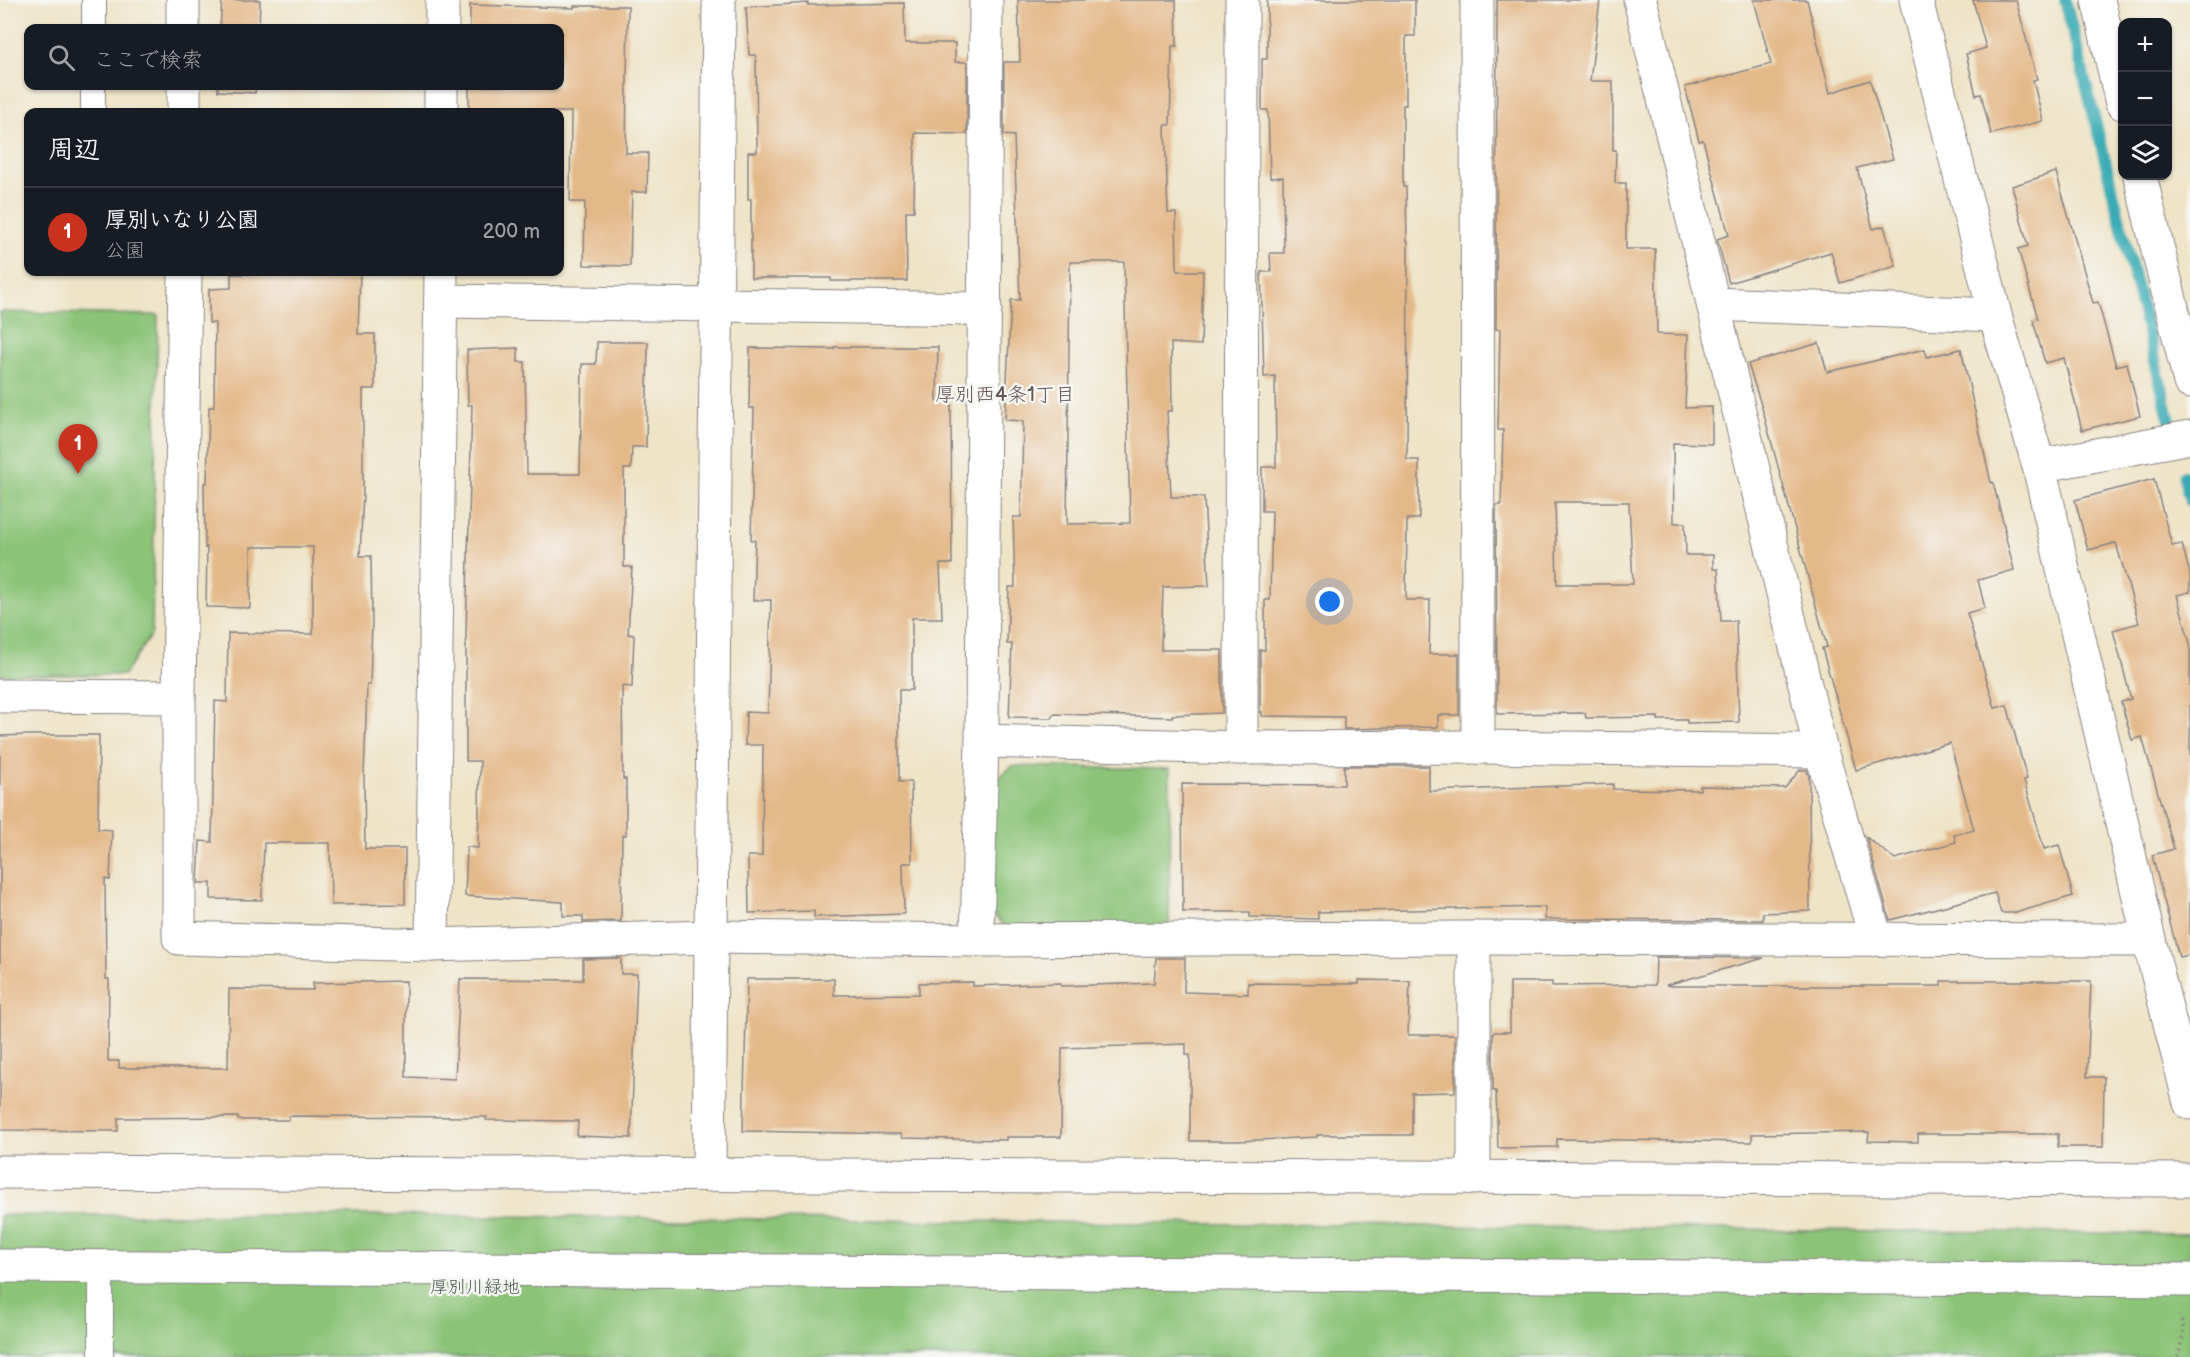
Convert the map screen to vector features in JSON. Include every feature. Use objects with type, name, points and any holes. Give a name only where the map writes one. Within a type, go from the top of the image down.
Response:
[{"type":"street","points":[[183,0],[183,24]]},
{"type":"street","points":[[442,0],[442,24]]},
{"type":"street","points":[[709,1175],[719,0]]},
{"type":"street","points":[[977,940],[982,741],[986,0]]},
{"type":"street","points":[[1241,748],[1242,0]]},
{"type":"street","points":[[1477,0],[1478,747]]},
{"type":"street","points":[[1640,0],[1821,751],[1876,939]]},
{"type":"street","points":[[1916,0],[1995,315],[2039,466],[2149,940],[2190,1103]]},
{"type":"street","points":[[2098,0],[2118,86]]},
{"type":"street","points":[[184,90],[184,108]]},
{"type":"street","points":[[441,90],[441,108]]},
{"type":"street","points":[[2141,180],[2190,382]]},
{"type":"street","points":[[185,276],[179,697],[179,938],[432,945],[711,938],[2149,940]]},
{"type":"street","points":[[432,945],[441,286],[717,306],[985,309]]},
{"type":"street","points":[[1713,304],[1995,315]]},
{"type":"street","points":[[2039,466],[2190,437]]},
{"type":"street","points":[[0,696],[179,697]]},
{"type":"street","points":[[982,741],[1241,748],[1478,747],[1821,751]]},
{"type":"street","points":[[1474,938],[1474,1178]]},
{"type":"street","points":[[0,1172],[2190,1180]]},
{"type":"street","points":[[0,1266],[101,1277],[2190,1280]]},
{"type":"lane","points":[[94,0],[94,24]]},
{"type":"lane","points":[[93,90],[93,108]]},
{"type":"lane","points":[[101,1277],[101,1357]]},
{"type":"green space","points":[[0,312],[158,315],[152,633],[124,675],[0,675]]},
{"type":"green space","points":[[1012,766],[1170,769],[1169,933],[1007,929],[992,913],[993,783]]},
{"type":"green space","name":"厚別川緑地","points":[[0,1215],[395,1215],[2190,1234],[2190,1357],[0,1357]]},
{"type":"building","points":[[222,0],[260,0],[259,24],[220,24]]},
{"type":"building","points":[[1018,0],[1176,0],[1177,46],[1172,46],[1170,125],[1165,125],[1168,213],[1176,213],[1177,271],[1203,271],[1201,345],[1171,343],[1172,411],[1167,411],[1171,497],[1204,497],[1209,586],[1163,587],[1161,650],[1222,650],[1222,713],[1172,715],[1172,717],[1053,714],[1052,718],[1009,717],[1012,644],[1007,644],[1009,587],[1015,587],[1013,517],[1021,517],[1023,421],[1005,420],[1011,300],[1020,300],[1014,136],[1004,135],[1004,62],[1020,62]],"holes":[[[1070,262],[1124,262],[1130,523],[1067,524]]]},
{"type":"building","points":[[1267,0],[1415,0],[1415,36],[1406,36],[1403,187],[1406,187],[1408,241],[1407,460],[1419,460],[1419,519],[1407,519],[1406,600],[1430,600],[1429,654],[1459,654],[1459,715],[1438,715],[1438,727],[1344,729],[1344,717],[1262,716],[1260,712],[1260,650],[1265,650],[1265,600],[1270,600],[1272,511],[1262,511],[1262,467],[1276,467],[1275,376],[1264,377],[1261,272],[1271,272],[1270,253],[1284,253],[1283,177],[1270,178],[1268,110],[1262,110],[1262,59],[1267,59]]},
{"type":"building","points":[[1497,0],[1600,0],[1590,81],[1613,81],[1615,183],[1626,183],[1626,249],[1655,249],[1657,334],[1688,335],[1685,408],[1712,407],[1712,444],[1673,443],[1674,523],[1685,523],[1686,555],[1713,555],[1713,569],[1718,569],[1721,621],[1736,621],[1739,722],[1687,723],[1687,720],[1658,720],[1658,717],[1586,718],[1585,713],[1497,714],[1496,505],[1501,505],[1503,430],[1498,430],[1500,329],[1496,329]],"holes":[[[1555,502],[1629,502],[1633,584],[1557,584]]]},
{"type":"building","points":[[1754,0],[1807,0],[1830,93],[1870,80],[1893,159],[1857,168],[1873,229],[1884,226],[1896,266],[1840,283],[1831,252],[1729,283],[1717,239],[1729,235],[1703,140],[1699,141],[1685,87],[1771,64]]},
{"type":"building","points":[[1973,0],[2016,0],[2037,79],[2033,80],[2043,121],[1991,134],[1981,94],[1976,95],[1966,54],[1986,48]]},
{"type":"building","points":[[808,3],[808,5],[904,3],[905,43],[955,43],[955,62],[967,62],[967,134],[915,133],[914,211],[906,211],[907,281],[751,278],[751,199],[748,199],[748,152],[757,152],[756,55],[749,55],[746,7]]},
{"type":"building","points":[[470,5],[574,8],[574,6],[628,6],[626,153],[648,153],[647,192],[632,192],[630,266],[584,265],[585,202],[570,202],[571,112],[564,112],[564,108],[469,108],[469,90],[564,90],[564,24],[470,24]]},
{"type":"building","points":[[218,90],[255,90],[255,93]]},
{"type":"building","points":[[2056,172],[2093,303],[2098,302],[2116,366],[2127,363],[2140,416],[2082,430],[2064,358],[2045,363],[2033,320],[2038,319],[2018,249],[2028,246],[2012,186]]},
{"type":"building","points":[[231,276],[360,276],[358,334],[375,334],[375,389],[363,389],[363,493],[360,556],[371,556],[372,622],[370,685],[367,685],[364,780],[365,849],[405,849],[405,904],[331,905],[330,843],[264,843],[262,900],[211,899],[211,883],[198,883],[200,841],[212,842],[215,701],[227,702],[228,633],[313,634],[313,547],[251,547],[250,608],[206,607],[207,547],[205,548],[204,483],[207,483],[209,407],[214,407],[215,323],[209,323],[209,289],[231,288]]},
{"type":"building","points":[[597,342],[648,342],[646,447],[632,447],[631,469],[624,469],[624,567],[632,567],[628,634],[634,635],[632,687],[622,686],[626,835],[622,835],[621,921],[583,922],[583,916],[563,916],[563,902],[465,896],[467,847],[478,848],[480,761],[466,761],[466,634],[472,405],[468,405],[467,350],[518,348],[518,362],[525,362],[527,474],[580,474],[582,364],[596,364]]},
{"type":"building","points":[[1819,343],[1827,372],[1925,349],[1927,357],[1961,349],[1991,483],[1993,482],[2014,570],[1978,580],[1985,608],[1967,613],[1995,708],[2007,705],[2027,779],[2024,780],[2044,849],[2059,845],[2073,896],[2015,913],[2001,913],[1995,893],[1890,920],[1866,837],[1895,859],[1956,842],[1954,835],[1974,830],[1950,743],[1856,770],[1822,648],[1827,647],[1763,411],[1748,364]]},
{"type":"building","points":[[834,347],[938,347],[937,401],[951,401],[952,564],[940,564],[942,618],[912,618],[912,690],[899,690],[899,782],[911,782],[912,863],[903,863],[904,914],[814,917],[814,911],[749,913],[748,856],[762,856],[763,745],[745,745],[746,712],[768,713],[771,600],[753,600],[755,540],[751,540],[754,408],[749,408],[750,348],[834,349]]},
{"type":"building","points":[[2154,479],[2172,546],[2182,544],[2190,574],[2190,592],[2177,595],[2190,644],[2190,955],[2179,957],[2152,855],[2174,849],[2142,737],[2132,740],[2121,702],[2131,699],[2113,630],[2139,623],[2116,543],[2088,550],[2075,500]]},
{"type":"building","points":[[99,735],[98,829],[112,830],[110,880],[105,879],[106,979],[109,979],[108,1061],[119,1061],[119,1068],[228,1068],[229,989],[313,990],[313,983],[406,981],[406,1077],[455,1079],[460,979],[583,980],[583,959],[621,958],[621,974],[637,974],[631,1138],[577,1136],[578,1121],[486,1120],[487,1117],[289,1116],[289,1120],[238,1120],[238,1117],[118,1118],[118,1131],[0,1130],[0,736]]},
{"type":"building","points":[[1344,766],[1429,766],[1429,791],[1613,784],[1613,789],[1700,790],[1700,786],[1785,788],[1800,770],[1807,770],[1809,776],[1810,911],[1763,913],[1763,920],[1545,919],[1545,907],[1318,912],[1318,919],[1250,917],[1250,912],[1183,912],[1182,784],[1344,785]]},
{"type":"building","points":[[1656,957],[1764,958],[1666,985],[1672,986],[1941,986],[1941,981],[2091,981],[2087,1077],[2104,1077],[2103,1147],[2058,1147],[2058,1134],[1918,1134],[1918,1142],[1868,1141],[1869,1132],[1752,1134],[1752,1142],[1557,1139],[1557,1147],[1498,1148],[1496,1091],[1493,1091],[1493,1034],[1494,1032],[1510,1032],[1510,982],[1552,982],[1552,986],[1655,985]]},
{"type":"building","points":[[1156,958],[1185,958],[1184,992],[1248,994],[1248,983],[1359,984],[1359,980],[1410,981],[1408,1035],[1455,1035],[1455,1092],[1412,1093],[1412,1135],[1317,1135],[1317,1137],[1238,1141],[1190,1141],[1190,1055],[1186,1055],[1186,1044],[1062,1048],[1061,1137],[1006,1137],[1006,1140],[902,1138],[901,1134],[743,1131],[747,979],[834,979],[834,995],[919,994],[919,983],[973,982],[973,986],[1061,983],[1061,986],[1154,983]]},
{"type":"waterway","points":[[2065,0],[2170,421]]},
{"type":"waterway","points":[[2184,476],[2190,501]]},
{"type":"place","name":"厚別いなり公園","points":[[78,474]]},
{"type":"district","name":"厚別西4条1丁目","points":[[1005,395]]}]
